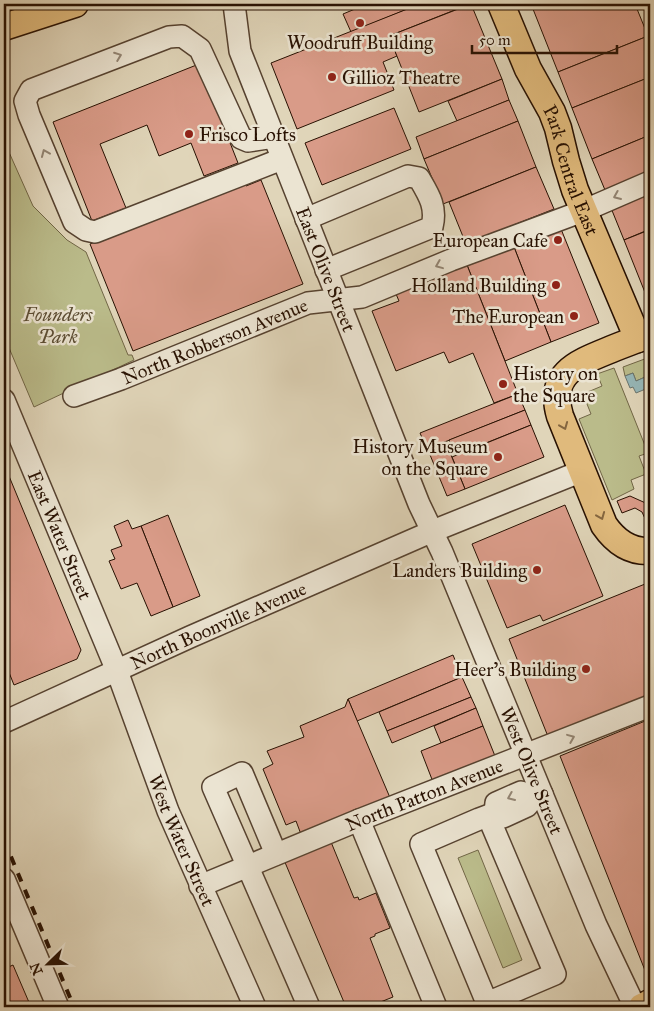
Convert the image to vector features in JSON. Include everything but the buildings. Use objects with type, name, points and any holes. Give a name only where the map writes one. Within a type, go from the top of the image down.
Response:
[{"type":"main road","points":[[4,27],[75,4]]},
{"type":"main road","name":"Park Central East","points":[[501,4],[520,52],[552,112],[570,176],[583,211],[644,336]]},
{"type":"main road","points":[[644,336],[581,361],[570,368],[560,386],[557,401],[558,409],[582,471],[609,532],[627,547],[634,550],[650,551]]},
{"type":"main road","points":[[642,1007],[650,1003]]},
{"type":"street","name":"East Olive Street","points":[[234,4],[240,51],[419,504],[433,531]]},
{"type":"street","points":[[274,137],[248,141],[241,138],[200,49],[182,36],[169,37],[31,90],[25,101],[29,115],[74,222],[86,230],[95,232],[282,159]]},
{"type":"street","points":[[306,219],[408,176],[419,178],[429,194],[435,215],[432,227],[326,270]]},
{"type":"street","name":"North Robberson Avenue","points":[[74,396],[308,303],[362,297],[451,260],[583,211],[650,182]]},
{"type":"street","name":"East Water Street","points":[[4,400],[117,670]]},
{"type":"street","name":"North Boonville Avenue","points":[[4,722],[117,670],[433,531],[582,471]]},
{"type":"street","name":"West Olive Street","points":[[433,531],[526,755],[539,795],[596,926],[635,1007]]},
{"type":"street","name":"West Water Street","points":[[117,670],[168,811],[200,886],[256,1007]]},
{"type":"street","name":"North Patton Avenue","points":[[200,886],[359,820],[650,706]]},
{"type":"street","points":[[276,854],[242,773],[213,787],[309,1007]]},
{"type":"street","points":[[491,814],[555,974],[487,1003],[421,844],[491,814],[496,803],[521,792],[539,795]]},
{"type":"street","points":[[359,820],[436,1007]]},
{"type":"street","points":[[4,879],[58,1007]]},
{"type":"green space","name":"Founders Park","points":[[4,141],[33,206],[67,240],[86,252],[128,355],[132,355],[134,360],[34,407],[4,336]]},
{"type":"green space","points":[[650,357],[650,375],[636,381],[633,373],[625,376],[623,367]]},
{"type":"green space","points":[[614,368],[648,453],[639,456],[646,474],[631,480],[634,489],[612,500],[579,419],[591,414],[583,394],[602,386],[597,374]]},
{"type":"green space","points":[[478,850],[522,960],[503,968],[458,858]]},
{"type":"water","points":[[633,373],[636,381],[650,375],[650,382],[646,383],[648,388],[636,393],[633,387],[630,388],[625,376]]},
{"type":"railway","points":[[4,840],[74,1007]]},
{"type":"place","name":"Woodruff Building","points":[[360,23]]},
{"type":"place","name":"Gillioz Theatre","points":[[332,77]]},
{"type":"place","name":"Frisco Lofts","points":[[189,134]]},
{"type":"place","name":"European Cafe","points":[[558,240]]},
{"type":"place","name":"Holland Building","points":[[556,285]]},
{"type":"place","name":"The European","points":[[574,316]]},
{"type":"place","name":"History on the Square","points":[[503,384]]},
{"type":"place","name":"History Museum on the Square","points":[[498,457]]},
{"type":"place","name":"Landers Building","points":[[537,570]]},
{"type":"place","name":"Heer's Building","points":[[586,669]]}]
